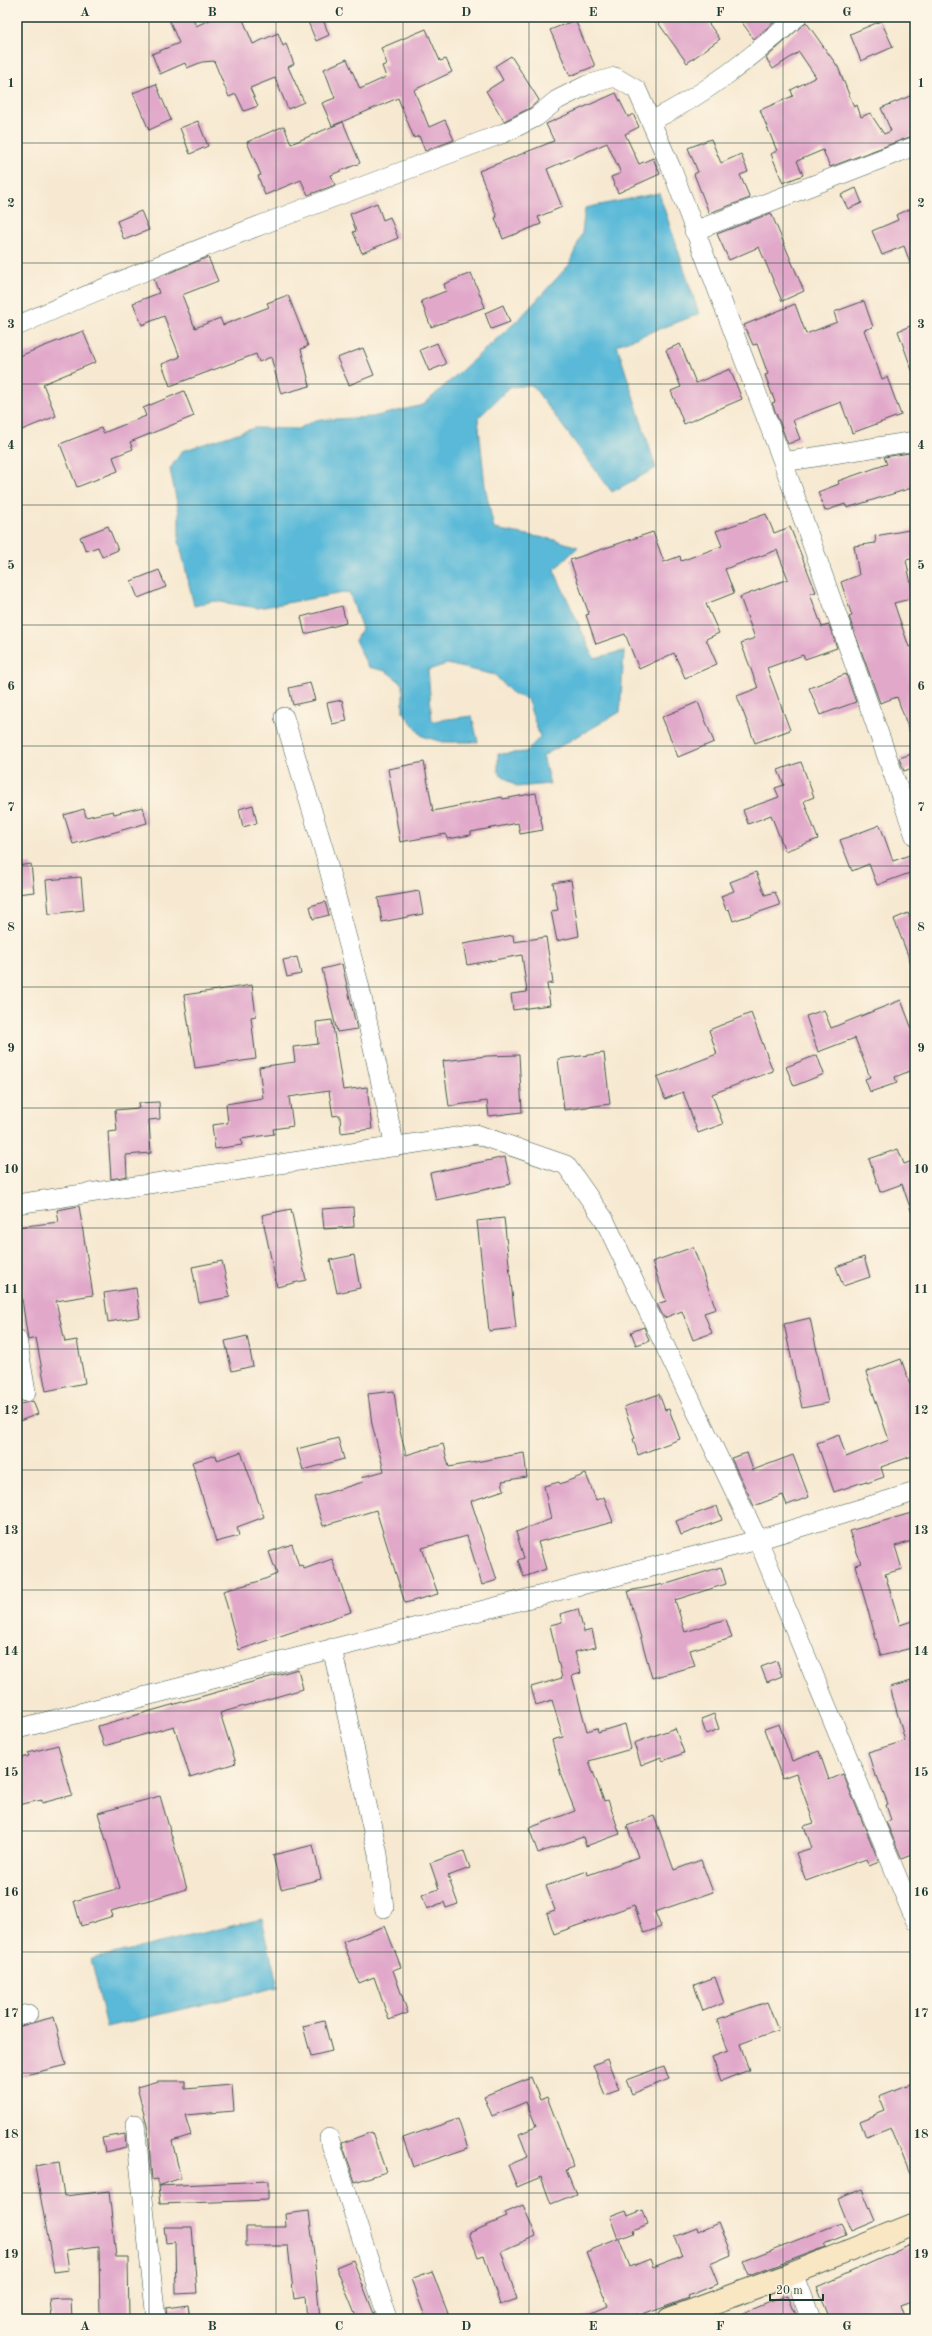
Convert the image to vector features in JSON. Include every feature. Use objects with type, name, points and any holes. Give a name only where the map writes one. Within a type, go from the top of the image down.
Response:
[{"type":"main road","points":[[669,2319],[794,2273],[915,2224]]},
{"type":"street","points":[[651,121],[683,106],[756,53],[797,17]]},
{"type":"street","points":[[17,326],[78,298],[288,215],[504,133],[536,117],[557,100],[587,85],[615,77],[637,90],[651,121],[783,462],[915,836]]},
{"type":"street","points":[[694,231],[915,146]]},
{"type":"street","points":[[783,462],[915,441]]},
{"type":"street","points":[[284,717],[324,854],[359,984],[395,1147]]},
{"type":"street","points":[[17,1204],[476,1134],[566,1165],[604,1219],[758,1540],[915,1920]]},
{"type":"street","points":[[17,1339],[26,1392]]},
{"type":"street","points":[[17,1729],[758,1540],[915,1492]]},
{"type":"street","points":[[332,1648],[378,1854],[384,1908]]},
{"type":"street","points":[[135,2124],[156,2319]]},
{"type":"street","points":[[329,2138],[388,2319]]},
{"type":"street","points":[[794,2273],[811,2319]]},
{"type":"water","points":[[659,193],[699,314],[617,345],[656,468],[612,492],[532,385],[510,387],[478,418],[485,486],[494,529],[556,540],[578,547],[554,570],[594,658],[624,651],[620,712],[543,756],[550,784],[517,787],[498,772],[498,754],[526,752],[540,737],[527,699],[513,694],[495,675],[447,664],[428,670],[432,721],[472,716],[478,742],[442,742],[422,736],[403,712],[403,684],[386,671],[368,667],[355,640],[362,629],[349,592],[258,608],[214,601],[194,606],[179,541],[179,513],[170,469],[182,451],[254,428],[298,429],[315,420],[372,417],[423,405],[520,318],[569,265],[582,233],[585,208]]},
{"type":"water","points":[[262,1919],[278,1987],[107,2027],[91,1959]]},
{"type":"building","points":[[168,17],[192,17],[196,26],[216,17],[242,17],[253,44],[278,33],[283,46],[286,44],[294,64],[288,67],[304,102],[288,109],[275,78],[250,88],[258,106],[244,111],[236,94],[229,97],[214,61],[202,62],[187,68],[185,63],[160,74],[152,54],[179,43]]},
{"type":"building","points":[[306,17],[322,17],[329,35],[316,41]]},
{"type":"building","points":[[654,17],[704,17],[720,39],[687,63]]},
{"type":"building","points":[[738,17],[780,17],[754,39]]},
{"type":"building","points":[[575,20],[595,66],[570,76],[550,30]]},
{"type":"building","points":[[881,21],[893,47],[861,61],[850,34]]},
{"type":"building","points":[[806,22],[838,67],[854,107],[857,105],[861,117],[870,113],[884,134],[891,131],[881,108],[915,94],[915,135],[830,167],[823,150],[797,161],[803,175],[783,183],[771,154],[777,151],[760,110],[793,96],[791,90],[816,77],[799,52],[773,69],[766,58]]},
{"type":"building","points":[[426,29],[440,61],[446,59],[452,72],[414,90],[429,127],[445,120],[454,140],[425,151],[419,136],[414,138],[398,98],[332,126],[322,103],[335,98],[324,69],[347,59],[360,89],[386,77],[382,66],[387,64],[381,48]]},
{"type":"building","points":[[511,56],[539,100],[530,108],[504,121],[486,91],[503,80],[495,66]]},
{"type":"building","points":[[156,84],[171,120],[149,130],[133,93]]},
{"type":"building","points":[[616,93],[628,117],[633,114],[639,127],[625,134],[639,164],[653,158],[660,174],[618,193],[611,177],[621,173],[607,143],[547,169],[562,207],[538,217],[541,224],[503,239],[495,218],[497,217],[479,171],[554,141],[546,124]]},
{"type":"building","points":[[198,121],[208,146],[190,154],[180,128]]},
{"type":"building","points":[[343,122],[360,163],[331,175],[335,185],[308,195],[301,180],[265,195],[258,176],[261,175],[247,142],[284,126],[291,144]]},
{"type":"building","points":[[711,139],[721,163],[741,154],[748,172],[740,175],[750,198],[709,213],[694,174],[698,172],[688,148]]},
{"type":"building","points":[[856,188],[862,203],[848,209],[841,195]]},
{"type":"building","points":[[377,203],[383,220],[390,217],[398,238],[362,253],[353,232],[356,231],[350,214]]},
{"type":"building","points":[[915,207],[915,271],[913,271],[904,246],[882,255],[872,231],[898,220],[896,215]]},
{"type":"building","points":[[141,211],[149,230],[124,240],[117,221]]},
{"type":"building","points":[[771,213],[804,291],[782,301],[759,247],[729,260],[717,234]]},
{"type":"building","points":[[208,257],[218,281],[182,295],[195,328],[220,318],[223,325],[269,307],[267,303],[288,295],[308,346],[301,349],[310,386],[281,394],[271,357],[259,362],[256,354],[170,386],[162,364],[180,357],[164,316],[142,325],[133,303],[159,293],[154,279]]},
{"type":"building","points":[[471,273],[485,307],[431,327],[421,301],[446,291],[444,284]]},
{"type":"building","points":[[864,301],[873,327],[864,330],[882,379],[887,377],[901,415],[852,433],[841,402],[793,420],[800,439],[788,444],[772,403],[775,402],[765,375],[768,374],[757,344],[753,345],[744,325],[795,304],[806,334],[837,322],[834,312]]},
{"type":"building","points":[[503,305],[510,322],[491,329],[485,313]]},
{"type":"building","points":[[915,324],[915,373],[913,373],[898,331]]},
{"type":"building","points":[[83,331],[96,362],[43,384],[56,416],[17,432],[17,357]]},
{"type":"building","points":[[437,343],[446,364],[429,371],[420,350]]},
{"type":"building","points":[[680,344],[696,383],[730,369],[742,399],[684,424],[671,391],[681,387],[666,350]]},
{"type":"building","points":[[363,348],[374,375],[349,385],[337,358]]},
{"type":"building","points":[[184,391],[194,416],[130,442],[133,449],[113,457],[118,471],[77,487],[60,444],[101,428],[103,433],[146,416],[143,408]]},
{"type":"building","points":[[909,453],[915,468],[915,487],[847,508],[845,504],[825,511],[818,492],[839,484],[838,481],[887,464],[884,457]]},
{"type":"building","points":[[766,514],[774,533],[790,527],[816,592],[810,594],[822,627],[829,625],[837,648],[805,659],[803,655],[767,668],[790,730],[755,743],[737,696],[758,688],[741,643],[755,638],[740,597],[788,579],[777,550],[725,569],[734,593],[706,604],[719,633],[706,639],[717,664],[685,678],[674,653],[639,669],[625,634],[596,644],[586,615],[589,614],[570,560],[653,532],[664,562],[680,556],[681,561],[722,546],[716,531]]},
{"type":"building","points":[[108,526],[118,550],[102,557],[98,547],[86,551],[80,537]]},
{"type":"building","points":[[915,529],[915,558],[906,560],[914,598],[894,603],[909,647],[915,645],[915,741],[913,741],[897,697],[880,703],[849,617],[852,616],[841,582],[859,575],[854,546],[876,543],[875,536]]},
{"type":"building","points":[[159,570],[166,587],[138,598],[131,581]]},
{"type":"building","points":[[342,606],[346,623],[305,634],[301,617]]},
{"type":"building","points":[[846,674],[856,702],[820,715],[809,688]]},
{"type":"building","points":[[310,683],[315,700],[293,705],[289,688]]},
{"type":"building","points":[[342,700],[347,721],[332,724],[327,703]]},
{"type":"building","points":[[698,702],[714,742],[678,757],[662,717]]},
{"type":"building","points":[[915,753],[915,767],[904,771],[899,758]]},
{"type":"building","points":[[424,762],[433,811],[502,797],[503,799],[536,793],[543,830],[520,834],[518,823],[471,832],[471,835],[447,839],[446,834],[400,842],[388,769]]},
{"type":"building","points":[[801,762],[814,797],[804,801],[818,839],[785,851],[771,815],[748,824],[743,810],[779,797],[775,788],[784,785],[778,770]]},
{"type":"building","points":[[253,805],[257,823],[243,827],[239,809]]},
{"type":"building","points":[[143,807],[147,823],[73,844],[64,815],[84,809],[86,817],[113,811],[114,814]]},
{"type":"building","points":[[880,825],[893,861],[915,853],[915,871],[877,885],[869,864],[852,871],[840,840]]},
{"type":"building","points":[[31,864],[34,892],[17,894],[17,866]]},
{"type":"building","points":[[756,872],[765,895],[775,892],[780,905],[733,921],[729,909],[726,910],[721,896],[734,891],[730,882]]},
{"type":"building","points":[[81,877],[84,910],[49,914],[46,880]]},
{"type":"building","points":[[571,880],[579,936],[557,941],[551,911],[558,910],[553,883]]},
{"type":"building","points":[[419,891],[423,914],[382,922],[378,898]]},
{"type":"building","points":[[325,902],[329,915],[313,919],[310,906]]},
{"type":"building","points":[[908,913],[915,930],[914,971],[894,919]]},
{"type":"building","points":[[513,935],[514,942],[546,937],[553,983],[547,984],[550,1005],[513,1010],[511,994],[527,992],[522,955],[467,965],[463,944]]},
{"type":"building","points":[[297,957],[301,974],[287,977],[283,960]]},
{"type":"building","points":[[342,964],[357,1029],[337,1032],[322,969]]},
{"type":"building","points":[[252,985],[256,1016],[251,1017],[256,1059],[195,1068],[184,995]]},
{"type":"building","points":[[901,1000],[915,1037],[915,1069],[895,1077],[897,1083],[870,1092],[865,1079],[870,1077],[855,1038],[818,1052],[806,1016],[824,1010],[831,1028]]},
{"type":"building","points":[[751,1013],[773,1071],[712,1094],[723,1124],[698,1133],[683,1092],[665,1099],[657,1077],[717,1054],[709,1030]]},
{"type":"building","points":[[332,1020],[343,1090],[367,1087],[372,1129],[341,1133],[340,1115],[333,1116],[329,1091],[289,1097],[293,1126],[273,1129],[274,1134],[241,1139],[242,1145],[215,1149],[212,1125],[228,1123],[226,1104],[263,1098],[259,1067],[295,1062],[293,1047],[318,1044],[316,1022]]},
{"type":"building","points":[[604,1053],[610,1104],[564,1110],[558,1059]]},
{"type":"building","points":[[519,1055],[522,1112],[489,1116],[487,1101],[449,1106],[443,1061],[487,1056]]},
{"type":"building","points":[[817,1055],[824,1074],[794,1086],[786,1067]]},
{"type":"building","points":[[159,1102],[160,1119],[149,1120],[151,1153],[126,1155],[127,1176],[111,1179],[108,1132],[117,1131],[115,1110],[139,1108],[138,1103]]},
{"type":"building","points":[[898,1149],[904,1164],[915,1160],[915,1216],[913,1216],[902,1184],[880,1192],[869,1159]]},
{"type":"building","points":[[505,1157],[511,1184],[436,1200],[430,1173]]},
{"type":"building","points":[[79,1206],[93,1295],[56,1301],[65,1342],[77,1340],[85,1383],[46,1391],[36,1338],[28,1340],[17,1265],[17,1227],[59,1222],[57,1210]]},
{"type":"building","points":[[353,1207],[354,1227],[324,1229],[322,1209]]},
{"type":"building","points":[[291,1209],[306,1280],[277,1287],[262,1215]]},
{"type":"building","points":[[504,1218],[516,1328],[489,1331],[477,1221]]},
{"type":"building","points":[[693,1247],[716,1309],[704,1313],[712,1333],[693,1340],[682,1311],[664,1318],[657,1304],[666,1301],[652,1262]]},
{"type":"building","points":[[354,1255],[360,1288],[337,1293],[330,1260]]},
{"type":"building","points":[[864,1257],[870,1277],[843,1286],[836,1267]]},
{"type":"building","points":[[222,1261],[230,1297],[199,1303],[192,1267]]},
{"type":"building","points":[[136,1288],[140,1317],[108,1322],[104,1293]]},
{"type":"building","points":[[810,1318],[828,1403],[802,1408],[784,1324]]},
{"type":"building","points":[[644,1327],[649,1341],[636,1345],[631,1332]]},
{"type":"building","points":[[247,1336],[253,1366],[232,1371],[225,1341]]},
{"type":"building","points":[[901,1359],[915,1398],[915,1455],[881,1467],[884,1477],[867,1483],[866,1481],[834,1492],[817,1443],[839,1435],[846,1457],[889,1440],[866,1372]]},
{"type":"building","points":[[394,1391],[398,1423],[406,1455],[443,1444],[449,1467],[524,1453],[527,1477],[502,1481],[504,1490],[471,1501],[497,1580],[482,1585],[467,1536],[422,1548],[438,1594],[405,1603],[376,1510],[323,1526],[314,1497],[363,1482],[362,1477],[384,1471],[372,1424],[368,1394]]},
{"type":"building","points":[[659,1394],[665,1410],[669,1409],[680,1439],[638,1455],[633,1439],[635,1438],[624,1407]]},
{"type":"building","points":[[33,1401],[38,1414],[17,1422],[17,1405]]},
{"type":"building","points":[[338,1438],[344,1459],[303,1470],[297,1449]]},
{"type":"building","points":[[241,1452],[264,1517],[237,1527],[239,1536],[216,1542],[192,1462],[216,1455],[217,1460]]},
{"type":"building","points":[[747,1453],[753,1470],[793,1455],[809,1497],[787,1505],[783,1495],[754,1506],[731,1458]]},
{"type":"building","points":[[586,1474],[596,1500],[604,1497],[613,1522],[538,1542],[546,1569],[524,1577],[518,1560],[524,1558],[516,1532],[551,1519],[544,1486],[559,1482],[560,1484]]},
{"type":"building","points":[[717,1506],[722,1520],[681,1535],[676,1521]]},
{"type":"building","points":[[915,1512],[915,1540],[895,1546],[902,1569],[885,1574],[900,1625],[915,1620],[915,1647],[881,1656],[855,1565],[861,1563],[849,1531]]},
{"type":"building","points":[[292,1544],[299,1566],[302,1565],[304,1569],[332,1559],[351,1612],[239,1650],[223,1591],[260,1581],[277,1574],[269,1552]]},
{"type":"building","points":[[721,1567],[726,1584],[675,1600],[685,1632],[726,1619],[732,1638],[690,1650],[695,1666],[652,1678],[628,1591],[670,1583]]},
{"type":"building","points":[[578,1609],[584,1632],[592,1630],[596,1647],[575,1652],[581,1673],[572,1676],[587,1731],[597,1728],[598,1732],[625,1724],[631,1749],[589,1761],[604,1801],[608,1800],[620,1834],[586,1846],[583,1837],[538,1853],[529,1828],[575,1811],[561,1775],[552,1740],[563,1737],[552,1700],[536,1705],[531,1687],[562,1678],[550,1625],[562,1622],[560,1614]]},
{"type":"building","points":[[777,1661],[782,1676],[767,1682],[761,1667]]},
{"type":"building","points":[[298,1669],[303,1689],[220,1713],[236,1763],[190,1777],[174,1726],[104,1746],[98,1726]]},
{"type":"building","points":[[915,1680],[915,1854],[902,1859],[886,1822],[891,1820],[886,1805],[888,1804],[877,1776],[875,1776],[868,1752],[905,1741],[890,1687]]},
{"type":"building","points":[[714,1714],[719,1729],[706,1734],[701,1719]]},
{"type":"building","points":[[779,1724],[792,1761],[819,1751],[829,1780],[843,1774],[879,1862],[869,1866],[866,1859],[806,1881],[796,1853],[812,1848],[804,1826],[814,1823],[796,1773],[782,1778],[764,1729]]},
{"type":"building","points":[[675,1728],[684,1753],[663,1761],[661,1757],[641,1765],[634,1743]]},
{"type":"building","points":[[58,1745],[72,1795],[42,1803],[42,1800],[17,1805],[17,1759],[29,1756],[28,1753]]},
{"type":"building","points":[[160,1796],[187,1889],[111,1911],[113,1916],[81,1926],[74,1901],[120,1888],[98,1813]]},
{"type":"building","points":[[654,1816],[674,1870],[701,1860],[713,1892],[655,1912],[661,1927],[644,1933],[634,1905],[554,1934],[547,1913],[555,1910],[546,1886],[587,1871],[588,1875],[638,1857],[627,1826]]},
{"type":"building","points":[[313,1845],[321,1879],[281,1889],[273,1855]]},
{"type":"building","points":[[464,1851],[470,1868],[448,1876],[458,1904],[446,1908],[444,1902],[427,1909],[422,1895],[439,1889],[430,1863]]},
{"type":"building","points":[[385,1926],[401,1967],[393,1970],[408,2013],[389,2020],[374,1977],[359,1983],[343,1942]]},
{"type":"building","points":[[715,1977],[724,2003],[703,2011],[694,1985]]},
{"type":"building","points":[[767,2002],[778,2030],[740,2044],[749,2070],[721,2081],[712,2057],[728,2051],[717,2019]]},
{"type":"building","points":[[54,2017],[66,2065],[22,2076],[17,2055],[17,2027]]},
{"type":"building","points":[[324,2021],[332,2051],[311,2056],[303,2026]]},
{"type":"building","points":[[607,2059],[619,2090],[605,2095],[593,2065]]},
{"type":"building","points":[[664,2066],[669,2079],[632,2094],[626,2080]]},
{"type":"building","points":[[531,2077],[540,2100],[547,2097],[574,2167],[566,2170],[576,2194],[551,2204],[541,2177],[517,2187],[508,2165],[528,2157],[519,2134],[536,2127],[526,2102],[492,2116],[484,2096]]},
{"type":"building","points":[[158,2081],[185,2081],[185,2089],[232,2085],[234,2111],[185,2115],[191,2135],[172,2141],[181,2178],[158,2186],[158,2179],[152,2180],[148,2130],[137,2087]]},
{"type":"building","points":[[915,2082],[914,2184],[891,2127],[866,2137],[860,2121],[885,2111],[879,2096]]},
{"type":"building","points":[[458,2119],[468,2148],[413,2167],[403,2138]]},
{"type":"building","points":[[372,2132],[386,2172],[355,2182],[342,2143]]},
{"type":"building","points":[[125,2134],[126,2147],[105,2152],[102,2138]]},
{"type":"building","points":[[59,2162],[64,2196],[109,2191],[116,2257],[128,2257],[129,2319],[100,2319],[99,2246],[66,2250],[69,2270],[54,2272],[35,2166]]},
{"type":"building","points":[[268,2181],[268,2200],[160,2204],[158,2186]]},
{"type":"building","points":[[862,2189],[875,2221],[851,2231],[838,2199]]},
{"type":"building","points":[[523,2205],[536,2236],[501,2251],[517,2299],[500,2305],[484,2255],[478,2257],[469,2233],[507,2217],[505,2213]]},
{"type":"building","points":[[643,2210],[648,2224],[633,2230],[634,2233],[619,2239],[630,2267],[650,2259],[653,2267],[682,2256],[674,2237],[697,2228],[698,2232],[718,2223],[731,2255],[710,2264],[718,2284],[688,2296],[689,2298],[640,2316],[639,2314],[625,2319],[578,2319],[608,2306],[586,2252],[618,2239],[610,2217],[626,2211],[628,2216]]},
{"type":"building","points":[[309,2211],[320,2319],[307,2319],[305,2297],[294,2299],[288,2246],[246,2246],[246,2227],[286,2227],[285,2214]]},
{"type":"building","points":[[841,2223],[846,2235],[824,2244],[826,2247],[749,2276],[743,2261]]},
{"type":"building","points":[[164,2227],[192,2227],[197,2293],[176,2294],[175,2242],[166,2243]]},
{"type":"building","points":[[915,2243],[915,2300],[901,2305],[906,2319],[830,2319],[817,2287]]},
{"type":"building","points":[[353,2260],[376,2319],[357,2319],[336,2267]]},
{"type":"building","points":[[432,2271],[450,2319],[426,2319],[411,2279]]},
{"type":"building","points":[[788,2295],[798,2319],[731,2318]]},
{"type":"building","points":[[71,2299],[72,2319],[52,2319],[50,2300]]},
{"type":"building","points":[[188,2305],[190,2319],[167,2319],[166,2308]]}]
